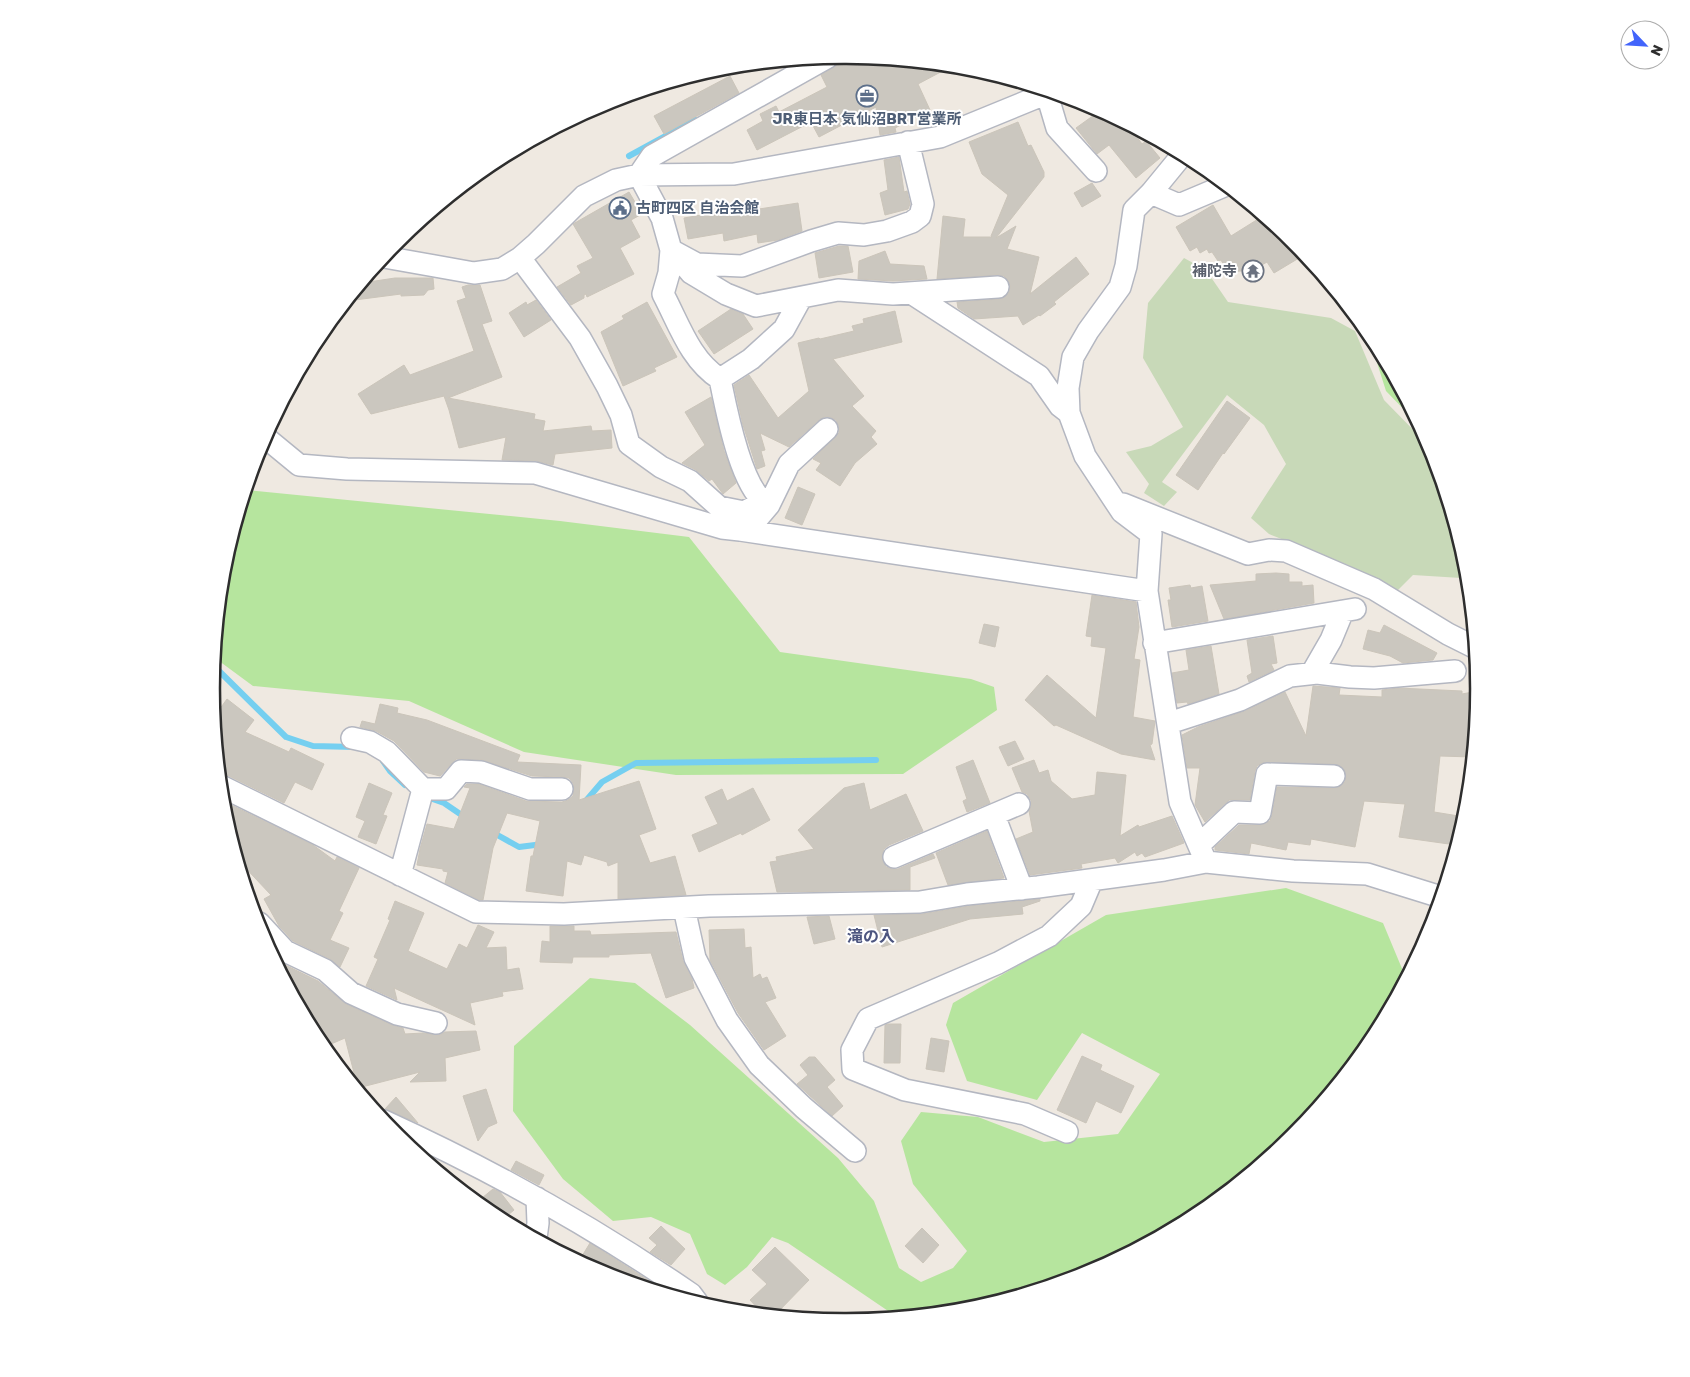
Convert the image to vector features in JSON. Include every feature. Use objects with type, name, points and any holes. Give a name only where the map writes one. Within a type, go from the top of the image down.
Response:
[{"type":"street","points":[[639,175],[652,156],[814,65]]},
{"type":"street","points":[[393,258],[474,273],[502,269],[520,258],[584,196],[616,180],[639,175],[734,174],[940,137],[1040,95]]},
{"type":"street","points":[[1050,98],[1057,128],[1096,171]]},
{"type":"street","points":[[671,250],[697,264],[742,266],[838,233],[864,235],[887,231],[912,222],[920,216],[923,204],[908,142]]},
{"type":"street","points":[[1178,160],[1151,194],[1134,210],[1126,266],[1120,287],[1088,331],[1073,357],[1068,388],[1069,413],[1085,456],[1122,512],[1151,534],[1147,591],[1154,643],[1169,723],[1180,802],[1202,853]]},
{"type":"street","points":[[639,175],[662,218],[671,250],[669,273],[663,294],[695,356],[712,374],[720,379],[733,441],[750,483],[767,504]]},
{"type":"street","points":[[1151,194],[1179,205],[1219,188]]},
{"type":"street","points":[[671,250],[691,273],[726,294],[756,306],[838,290],[893,294],[998,286]]},
{"type":"street","points":[[520,258],[580,338],[611,393],[629,444],[661,467],[690,481],[719,508],[744,512],[767,504]]},
{"type":"street","points":[[911,293],[1039,376],[1060,406],[1069,413]]},
{"type":"street","points":[[720,379],[751,359],[784,329],[801,298]]},
{"type":"street","points":[[740,530],[752,525],[767,504],[789,464],[827,429]]},
{"type":"street","points":[[271,442],[300,465],[347,469],[536,473],[722,528],[1147,591]]},
{"type":"street","points":[[1114,500],[1248,554],[1270,550],[1286,551],[1374,589],[1468,644]]},
{"type":"street","points":[[1154,643],[1349,610],[1312,673]]},
{"type":"street","points":[[1169,723],[1240,700],[1290,676],[1312,673],[1374,678],[1455,671]]},
{"type":"street","points":[[352,738],[370,742],[387,752],[422,793]]},
{"type":"street","points":[[422,793],[446,789],[461,771],[481,772],[530,789],[562,789]]},
{"type":"street","points":[[229,790],[476,912],[564,914],[684,908],[920,902],[967,894],[1022,889],[1164,870],[1202,853],[1234,812],[1260,813],[1267,774],[1334,776]]},
{"type":"street","points":[[400,875],[422,793]]},
{"type":"street","points":[[894,857],[1019,804]]},
{"type":"street","points":[[994,815],[1022,889]]},
{"type":"street","points":[[1202,853],[1293,871],[1367,874],[1437,890]]},
{"type":"street","points":[[1067,1132],[1025,1114],[896,1087],[853,1069],[852,1050],[868,1019],[998,963],[1049,936],[1081,906],[1092,880]]},
{"type":"street","points":[[684,908],[695,958],[727,1020],[758,1065],[804,1108],[855,1151]]},
{"type":"street","points":[[272,937],[285,951],[325,970],[351,993],[397,1014],[436,1023]]},
{"type":"street","points":[[403,1130],[564,1212],[640,1258],[691,1294]]},
{"type":"street","points":[[537,1198],[537,1232]]},
{"type":"green space","points":[[1184,258],[1206,270],[1228,302],[1331,318],[1355,331],[1384,400],[1413,430],[1422,449],[1437,488],[1460,578],[1413,575],[1396,592],[1348,565],[1269,534],[1251,518],[1286,464],[1264,425],[1227,395],[1162,482],[1177,492],[1164,506],[1144,493],[1149,484],[1126,452],[1151,446],[1183,427],[1143,358],[1148,303]]},
{"type":"green space","points":[[1376,361],[1403,409],[1386,391]]},
{"type":"green space","points":[[252,491],[560,521],[689,537],[780,652],[971,679],[994,687],[997,710],[903,774],[676,775],[524,752],[409,701],[253,686],[221,663],[226,607],[232,567]]},
{"type":"green space","points":[[1286,888],[1383,923],[1402,970],[1386,1001],[1341,1069],[1287,1130],[1257,1158],[1192,1208],[1157,1230],[1084,1266],[1046,1280],[1007,1292],[967,1301],[889,1312],[788,1243],[772,1237],[747,1267],[725,1285],[707,1274],[690,1234],[651,1217],[613,1221],[563,1179],[513,1111],[514,1046],[590,978],[635,983],[690,1025],[838,1158],[874,1201],[899,1268],[921,1282],[953,1268],[967,1251],[913,1184],[901,1141],[921,1112],[978,1117],[1044,1142],[1118,1134],[1160,1074],[1082,1033],[1037,1100],[967,1081],[946,1025],[953,1003],[1106,915]]},
{"type":"building","points":[[838,64],[887,65],[942,72],[918,84],[930,110],[895,128],[896,132],[880,135],[876,107],[819,137],[811,122],[757,150],[747,130],[763,121],[760,114],[776,106],[779,112],[827,87],[821,75]]},
{"type":"building","points":[[730,76],[739,93],[664,134],[654,116]]},
{"type":"building","points":[[1094,115],[1136,136],[1142,144],[1146,141],[1160,158],[1136,178],[1109,145],[1097,154],[1076,128]]},
{"type":"building","points":[[1018,122],[1028,146],[1031,145],[1044,172],[1044,177],[996,238],[1016,226],[1007,249],[1039,257],[1030,294],[1076,257],[1089,274],[1054,302],[1056,304],[1040,316],[1023,325],[1018,316],[974,319],[958,308],[957,302],[1005,297],[1009,292],[1010,286],[1004,276],[937,279],[943,216],[965,219],[963,237],[992,237],[1008,195],[982,174],[969,142]]},
{"type":"building","points":[[899,157],[904,192],[907,191],[910,204],[908,209],[885,215],[880,193],[888,190],[884,160]]},
{"type":"building","points":[[1092,183],[1101,196],[1082,207],[1074,193]]},
{"type":"building","points":[[629,192],[642,214],[631,220],[640,237],[620,248],[634,274],[587,297],[586,294],[584,298],[571,305],[557,287],[581,273],[577,266],[593,258],[573,224]]},
{"type":"building","points":[[798,203],[802,231],[778,240],[758,243],[757,234],[724,241],[723,233],[688,239],[684,218]]},
{"type":"building","points":[[1213,205],[1231,236],[1257,219],[1298,259],[1274,273],[1267,262],[1253,270],[1228,272],[1221,260],[1218,261],[1212,252],[1209,253],[1207,249],[1200,253],[1197,247],[1190,251],[1176,227]]},
{"type":"building","points":[[839,246],[848,246],[853,272],[819,278],[815,253]]},
{"type":"building","points":[[885,251],[890,264],[924,266],[927,279],[893,281],[858,279],[859,261]]},
{"type":"building","points":[[395,278],[433,278],[434,289],[428,290],[424,295],[401,296],[401,294],[356,300],[371,282]]},
{"type":"building","points":[[480,285],[492,321],[482,324],[502,377],[448,398],[535,414],[534,419],[545,421],[543,431],[591,426],[592,431],[611,430],[612,448],[555,454],[553,465],[536,461],[502,460],[506,437],[459,448],[444,396],[371,414],[358,394],[404,365],[410,375],[474,351],[457,301],[466,298],[462,287]]},
{"type":"building","points":[[536,300],[551,320],[524,337],[509,313],[526,302],[527,305]]},
{"type":"building","points":[[647,302],[677,357],[654,368],[656,371],[623,386],[601,332],[624,319],[622,316]]},
{"type":"building","points":[[731,309],[743,314],[753,329],[714,354],[698,331]]},
{"type":"building","points":[[895,311],[902,342],[833,359],[864,396],[852,406],[876,431],[871,437],[877,444],[855,463],[840,486],[816,470],[821,463],[813,459],[839,433],[839,426],[836,420],[824,417],[789,447],[760,433],[765,450],[761,451],[765,466],[757,469],[743,425],[734,385],[749,375],[778,418],[809,391],[798,343],[854,331],[852,326],[864,323],[863,319]]},
{"type":"building","points":[[711,397],[724,451],[736,483],[723,494],[712,479],[709,481],[696,470],[682,463],[705,445],[685,412]]},
{"type":"building","points":[[1227,401],[1250,418],[1198,490],[1176,475]]},
{"type":"building","points":[[798,487],[815,494],[802,525],[785,518]]},
{"type":"building","points":[[1256,574],[1289,574],[1289,582],[1302,582],[1302,586],[1313,585],[1314,603],[1224,619],[1210,585],[1256,581]]},
{"type":"building","points":[[1190,585],[1191,588],[1202,586],[1208,621],[1172,627],[1168,600],[1171,600],[1169,588]]},
{"type":"building","points":[[1092,595],[1136,602],[1139,627],[1134,659],[1140,660],[1133,717],[1155,721],[1152,744],[1150,745],[1155,760],[1121,754],[1056,725],[1054,726],[1025,700],[1047,675],[1096,718],[1106,648],[1091,646],[1092,637],[1086,636]]},
{"type":"building","points":[[984,624],[999,627],[995,647],[979,643]]},
{"type":"building","points":[[1384,625],[1437,653],[1433,660],[1403,663],[1390,656],[1363,649],[1368,630],[1380,633]]},
{"type":"building","points":[[1273,636],[1277,663],[1271,664],[1274,670],[1249,682],[1247,676],[1252,673],[1247,640]]},
{"type":"building","points":[[1211,646],[1219,694],[1188,704],[1187,702],[1177,703],[1172,673],[1189,670],[1186,650]]},
{"type":"building","points":[[1313,686],[1340,688],[1339,695],[1382,697],[1382,690],[1398,688],[1462,691],[1462,694],[1470,693],[1465,757],[1440,756],[1434,812],[1457,816],[1449,844],[1399,837],[1405,804],[1364,801],[1355,847],[1311,839],[1310,845],[1288,842],[1286,850],[1251,843],[1249,854],[1215,850],[1215,847],[1239,825],[1260,825],[1270,821],[1277,787],[1339,787],[1345,782],[1345,771],[1341,766],[1334,764],[1262,763],[1257,766],[1255,771],[1250,800],[1229,800],[1205,822],[1195,805],[1200,768],[1187,768],[1182,735],[1198,727],[1245,711],[1285,692],[1306,736]]},
{"type":"building","points":[[227,699],[254,720],[245,732],[289,752],[291,748],[324,764],[312,790],[295,782],[284,803],[227,775],[221,707]]},
{"type":"building","points":[[380,704],[398,708],[397,713],[427,720],[520,755],[517,762],[581,765],[579,800],[639,781],[656,829],[639,835],[650,863],[675,856],[686,895],[618,899],[618,862],[608,866],[607,862],[584,855],[581,865],[567,861],[563,896],[526,891],[531,856],[533,856],[540,821],[507,813],[493,848],[483,900],[479,900],[445,883],[448,872],[443,871],[443,869],[417,865],[420,849],[427,824],[454,829],[470,788],[464,787],[467,784],[479,784],[526,801],[562,802],[573,796],[573,783],[569,778],[532,776],[482,760],[456,759],[440,776],[424,772],[394,741],[376,731],[360,727],[362,721],[375,724]]},
{"type":"building","points":[[1015,741],[1024,759],[1008,766],[999,747]]},
{"type":"building","points":[[973,760],[990,803],[967,812],[963,801],[967,799],[956,767]]},
{"type":"building","points":[[1034,760],[1039,773],[1048,770],[1051,781],[1072,799],[1095,795],[1097,772],[1126,775],[1120,836],[1138,825],[1139,827],[1172,816],[1184,843],[1145,857],[1142,853],[1137,856],[1135,852],[1118,863],[1115,858],[1081,864],[1082,868],[1030,875],[1016,839],[1033,832],[1029,811],[1031,800],[1027,794],[1022,792],[1012,768]]},
{"type":"building","points":[[369,783],[392,793],[383,815],[387,816],[376,844],[358,837],[365,821],[356,817]]},
{"type":"building","points":[[864,783],[870,810],[906,794],[923,831],[889,845],[884,849],[882,856],[886,867],[898,869],[933,854],[935,858],[910,867],[910,890],[777,892],[770,862],[777,861],[776,857],[814,849],[798,830],[844,788]]},
{"type":"building","points":[[753,788],[770,820],[742,835],[741,833],[699,852],[692,835],[718,824],[705,797],[722,789],[727,801]]},
{"type":"building","points":[[231,805],[313,845],[335,861],[337,857],[359,868],[339,911],[343,913],[330,940],[349,948],[340,967],[330,959],[293,941],[279,926],[264,899],[271,895],[248,870]]},
{"type":"building","points":[[987,831],[1004,878],[948,885],[936,853]]},
{"type":"building","points":[[1040,899],[1040,901],[1022,907],[1023,914],[970,919],[882,947],[874,915],[922,914],[969,906]]},
{"type":"building","points":[[395,901],[424,913],[408,951],[447,969],[459,944],[467,948],[478,925],[494,932],[486,948],[506,947],[507,970],[519,968],[523,989],[502,992],[503,996],[470,1003],[475,1025],[394,988],[397,1000],[366,986],[378,959],[374,957],[390,920],[388,919]]},
{"type":"building","points":[[829,916],[835,939],[814,944],[807,917]]},
{"type":"building","points":[[550,926],[574,926],[574,931],[590,931],[591,935],[676,932],[683,961],[692,979],[694,988],[666,998],[651,953],[609,955],[609,957],[573,957],[572,963],[540,962],[542,941],[550,942]]},
{"type":"building","points":[[744,929],[745,948],[751,947],[753,978],[760,974],[762,979],[767,977],[776,998],[765,1002],[786,1036],[764,1050],[738,1013],[710,960],[709,930]]},
{"type":"building","points":[[285,965],[318,981],[346,1004],[392,1025],[403,1028],[405,1034],[423,1033],[439,1035],[445,1032],[476,1031],[480,1050],[445,1058],[446,1081],[410,1082],[420,1072],[364,1087],[355,1076],[345,1038],[331,1044],[304,1001]]},
{"type":"building","points":[[901,1024],[900,1063],[884,1063],[885,1025]]},
{"type":"building","points":[[931,1038],[949,1041],[944,1072],[926,1069]]},
{"type":"building","points":[[1082,1056],[1102,1065],[1100,1070],[1134,1086],[1121,1113],[1096,1101],[1086,1123],[1057,1110]]},
{"type":"building","points":[[809,1057],[815,1057],[835,1080],[827,1087],[843,1106],[832,1116],[797,1084],[808,1075],[800,1065]]},
{"type":"building","points":[[486,1089],[497,1123],[488,1127],[478,1141],[463,1096]]},
{"type":"building","points":[[396,1097],[418,1123],[385,1109]]},
{"type":"building","points":[[516,1161],[544,1175],[539,1185],[511,1170]]},
{"type":"building","points":[[493,1189],[500,1192],[514,1210],[508,1215],[483,1197]]},
{"type":"building","points":[[661,1226],[685,1249],[671,1265],[650,1252],[657,1245],[649,1238]]},
{"type":"building","points":[[922,1228],[939,1245],[923,1263],[905,1246]]},
{"type":"building","points":[[590,1243],[651,1282],[606,1266],[583,1255]]},
{"type":"building","points":[[775,1247],[809,1280],[780,1310],[756,1307],[750,1300],[767,1284],[752,1270]]},
{"type":"waterway","points":[[629,156],[695,120]]},
{"type":"waterway","points":[[221,673],[286,737],[313,746],[355,747]]},
{"type":"waterway","points":[[584,803],[602,782],[636,763],[876,760]]},
{"type":"waterway","points":[[383,761],[390,771],[405,785]]},
{"type":"waterway","points":[[424,796],[444,803],[466,818]]},
{"type":"waterway","points":[[492,832],[519,847],[543,844]]},
{"type":"place","name":"JR東日本 気仙沼BRT営業所","points":[[867,96]]},
{"type":"place","name":"古町四区 自治会館","points":[[620,208]]},
{"type":"place","name":"補陀寺","points":[[1253,271]]},
{"type":"district","name":"滝の入","points":[[871,936]]}]
